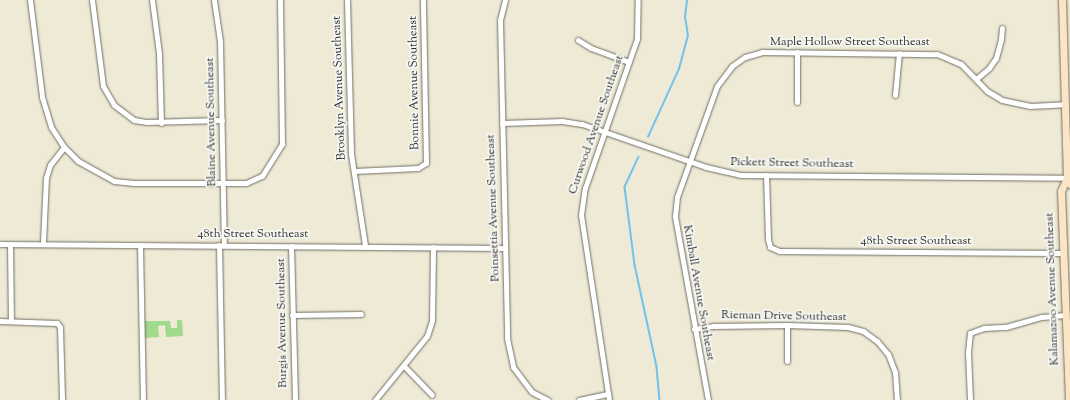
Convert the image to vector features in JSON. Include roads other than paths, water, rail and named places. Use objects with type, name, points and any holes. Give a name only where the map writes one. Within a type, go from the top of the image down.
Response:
[{"type":"main road","name":"Kalamazoo Avenue Southeast","points":[[1062,0],[1066,32],[1064,104],[1068,181],[1061,191],[1063,254],[1068,316],[1068,400]]},
{"type":"street","points":[[30,0],[44,112],[64,147],[88,168],[116,181],[134,183],[246,183],[262,176],[271,164],[282,144],[280,0]]},
{"type":"street","points":[[92,0],[101,74],[108,96],[114,105],[134,120],[162,123],[222,120]]},
{"type":"street","points":[[152,0],[160,54],[162,123]]},
{"type":"street","name":"Blaine Avenue Southeast","points":[[214,0],[220,41],[222,120],[222,400]]},
{"type":"street","name":"Brooklyn Avenue Southeast","points":[[347,0],[351,154],[365,246]]},
{"type":"street","name":"Bonnie Avenue Southeast","points":[[354,171],[418,168],[426,163],[423,0]]},
{"type":"street","name":"Poinsettia Avenue Southeast","points":[[505,0],[500,20],[507,338],[513,367],[532,392],[548,400]]},
{"type":"street","name":"Curwood Avenue Southeast","points":[[609,400],[581,215],[585,188],[637,39],[638,0]]},
{"type":"street","points":[[976,79],[994,60],[1000,46],[1002,28]]},
{"type":"street","points":[[578,40],[591,48],[629,62]]},
{"type":"street","name":"Maple Hollow Street Southeast","points":[[739,60],[763,52],[937,54],[950,57],[976,79],[987,91],[1007,102],[1030,106],[1064,104]]},
{"type":"street","points":[[797,52],[797,102]]},
{"type":"street","points":[[895,95],[899,53]]},
{"type":"street","name":"Kimball Avenue Southeast","points":[[708,400],[674,216],[677,197],[717,86],[726,70],[739,60]]},
{"type":"street","name":"Pickett Street Southeast","points":[[502,123],[562,121],[604,131],[690,162],[729,173],[1068,181]]},
{"type":"street","points":[[43,243],[46,178],[50,165],[64,147]]},
{"type":"street","name":"48th Street Southeast","points":[[766,175],[770,247],[785,252],[1063,254]]},
{"type":"street","name":"48th Street Southeast","points":[[0,244],[43,243],[505,248]]},
{"type":"street","points":[[10,244],[11,321]]},
{"type":"street","points":[[140,245],[143,400]]},
{"type":"street","name":"Burgis Avenue Southeast","points":[[291,246],[295,400]]},
{"type":"street","points":[[375,400],[384,387],[404,366],[427,336],[432,321],[433,247]]},
{"type":"street","points":[[292,315],[361,314]]},
{"type":"street","points":[[970,400],[968,352],[970,333],[984,328],[1006,327],[1042,317],[1068,316]]},
{"type":"street","points":[[0,321],[57,323],[60,327],[62,400]]},
{"type":"street","points":[[787,325],[787,361]]},
{"type":"street","name":"Rieman Drive Southeast","points":[[694,329],[714,326],[787,325],[848,327],[863,332],[877,341],[888,354],[895,372],[897,400]]},
{"type":"street","points":[[404,366],[432,395]]},
{"type":"street","points":[[580,400],[608,394]]},
{"type":"waterway","points":[[648,137],[679,69],[688,36],[685,17],[687,0]]},
{"type":"waterway","points":[[639,157],[625,187],[635,265],[657,367],[660,400]]}]
